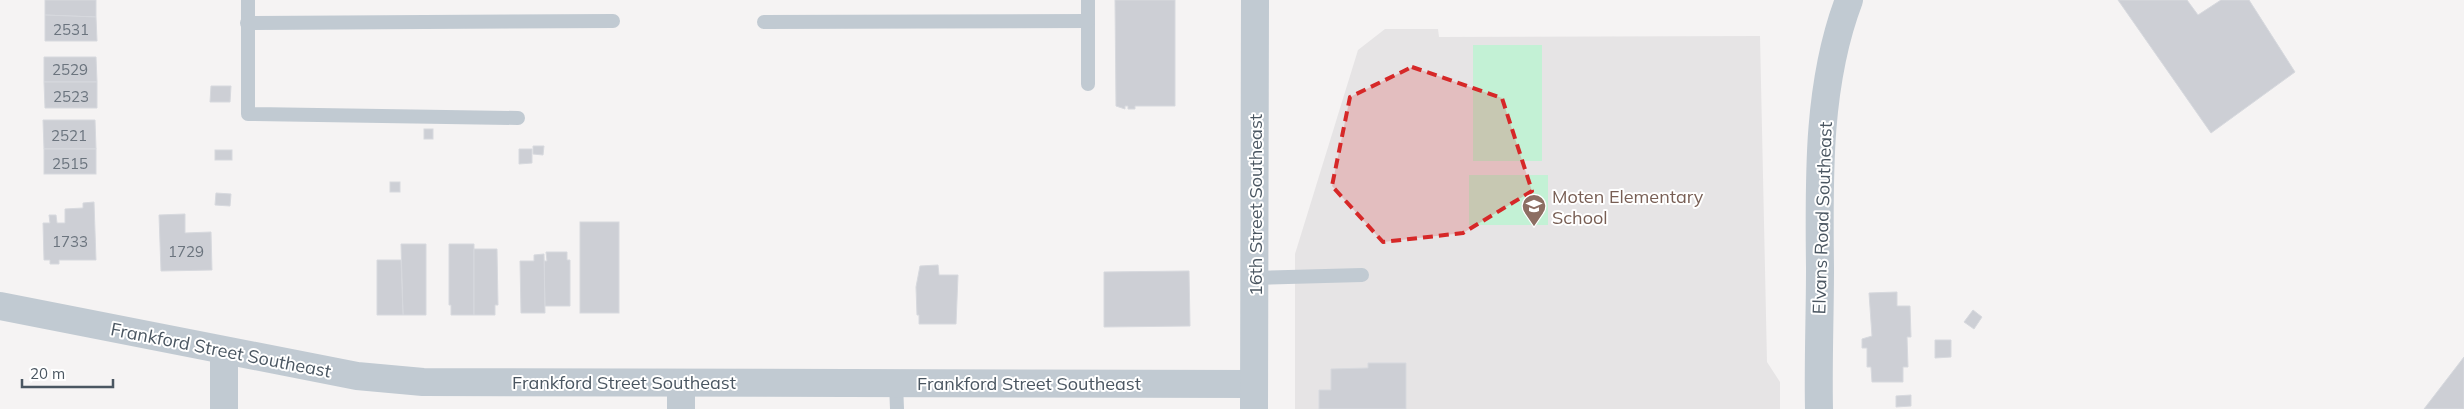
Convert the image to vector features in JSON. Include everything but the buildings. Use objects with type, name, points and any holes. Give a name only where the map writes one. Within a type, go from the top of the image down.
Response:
[{"type":"street","name":"16th Street Southeast","points":[[1254,396],[1255,0]]},
{"type":"street","name":"Elvans Road Southeast","points":[[1818,409],[1821,148],[1833,57],[1849,0]]},
{"type":"street","name":"Frankford Street Southeast","points":[[0,306],[357,376],[423,382],[681,396],[1254,396]]},
{"type":"street","points":[[224,351],[224,409]]},
{"type":"lane","points":[[248,0],[248,114],[518,118]]},
{"type":"lane","points":[[1088,0],[1088,84]]},
{"type":"lane","points":[[247,24],[613,21]]},
{"type":"lane","points":[[764,22],[1088,21]]},
{"type":"lane","points":[[1255,278],[1362,276]]},
{"type":"highlighted area","points":[[1412,67],[1502,98],[1532,191],[1463,233],[1383,242],[1332,186],[1350,97]]},
{"type":"shaded area","name":"Moten Elementary School","points":[[1385,29],[1438,29],[1439,37],[1760,36],[1767,362],[1780,382],[1780,409],[1295,409],[1295,254],[1358,50]]},
{"type":"green space","points":[[1473,45],[1542,45],[1542,161],[1473,161]]},
{"type":"green space","points":[[1469,175],[1548,175],[1548,225],[1469,225]]},
{"type":"place","name":"Moten Elementary School","points":[[1534,227]]}]
